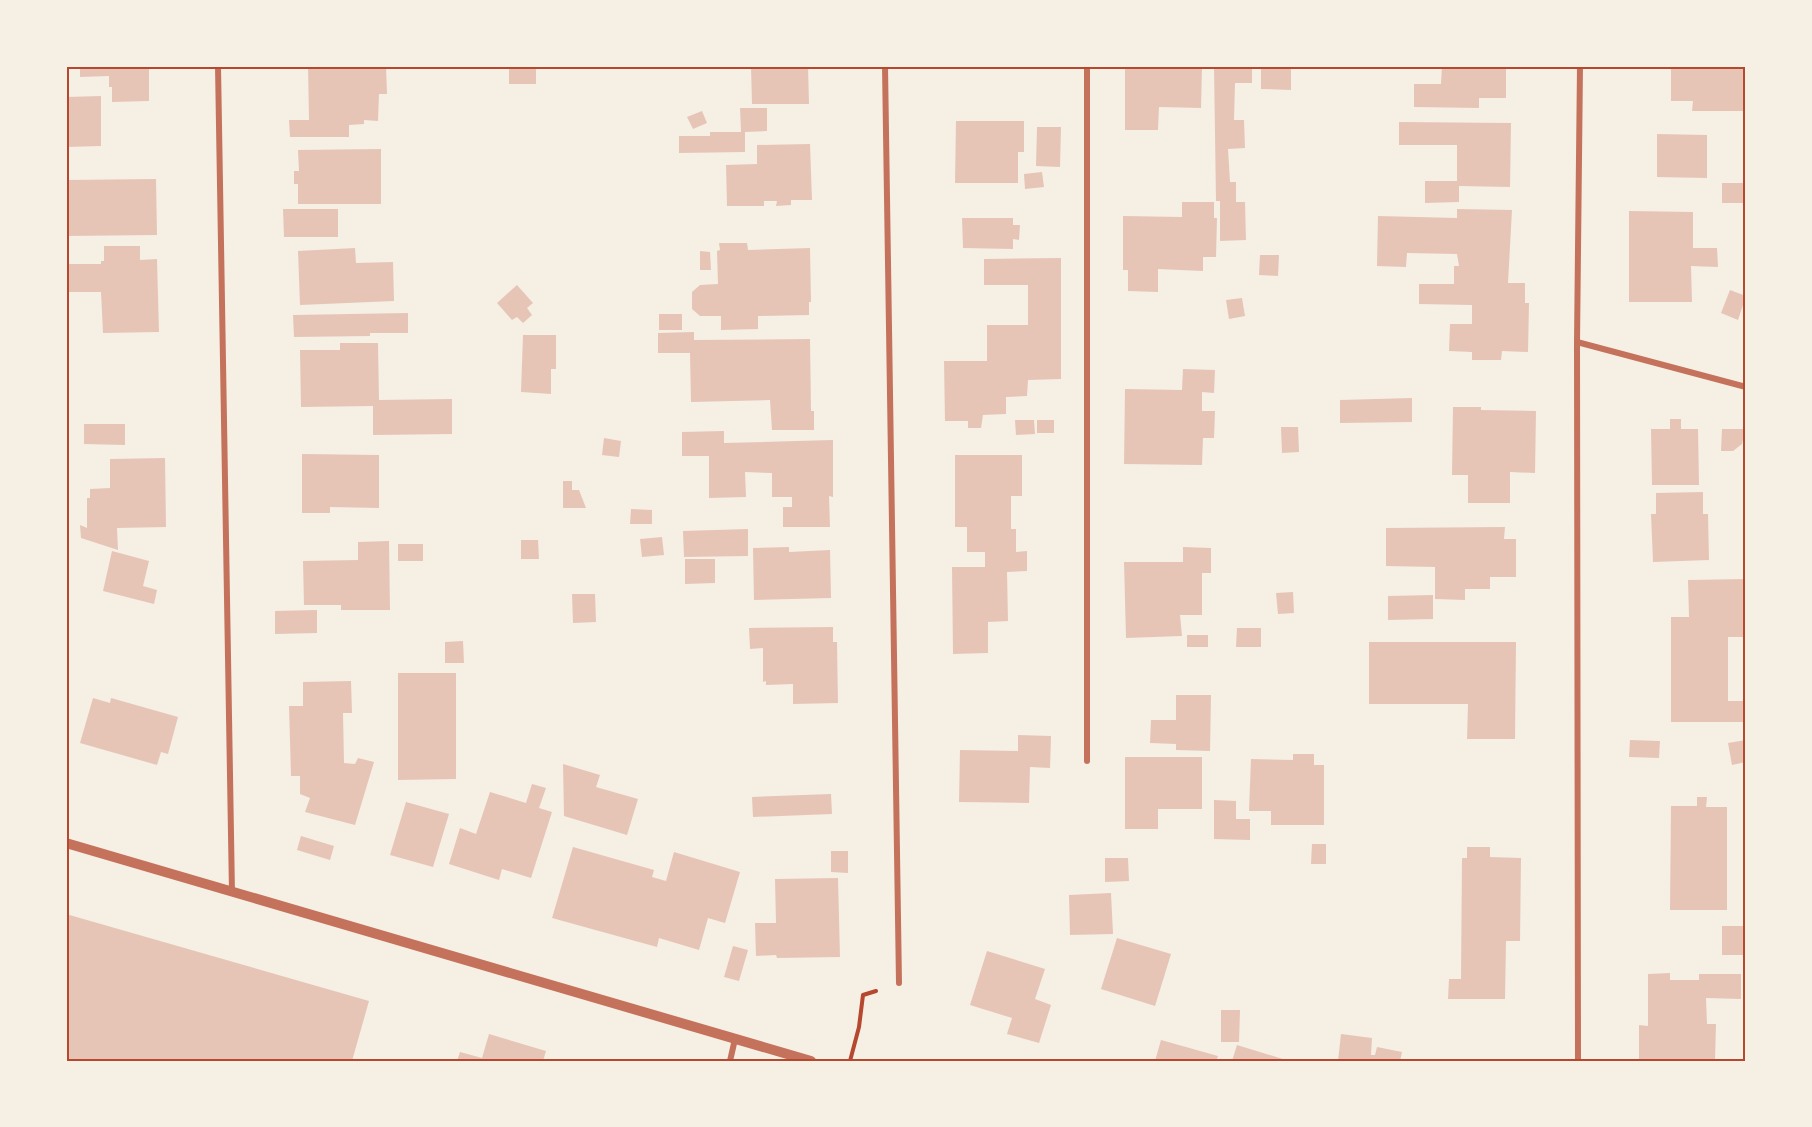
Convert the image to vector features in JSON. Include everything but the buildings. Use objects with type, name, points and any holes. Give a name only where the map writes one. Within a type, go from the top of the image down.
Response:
[{"type":"street","points":[[218,66],[232,893]]},
{"type":"street","points":[[885,66],[899,983]]},
{"type":"street","points":[[1087,66],[1087,761]]},
{"type":"street","points":[[1578,1061],[1577,342],[1580,66]]},
{"type":"street","points":[[1577,342],[1746,387]]},
{"type":"street","points":[[66,843],[811,1061]]},
{"type":"street","points":[[730,1061],[735,1039]]},
{"type":"path","points":[[850,1061],[859,1027],[863,995],[899,983]]}]
